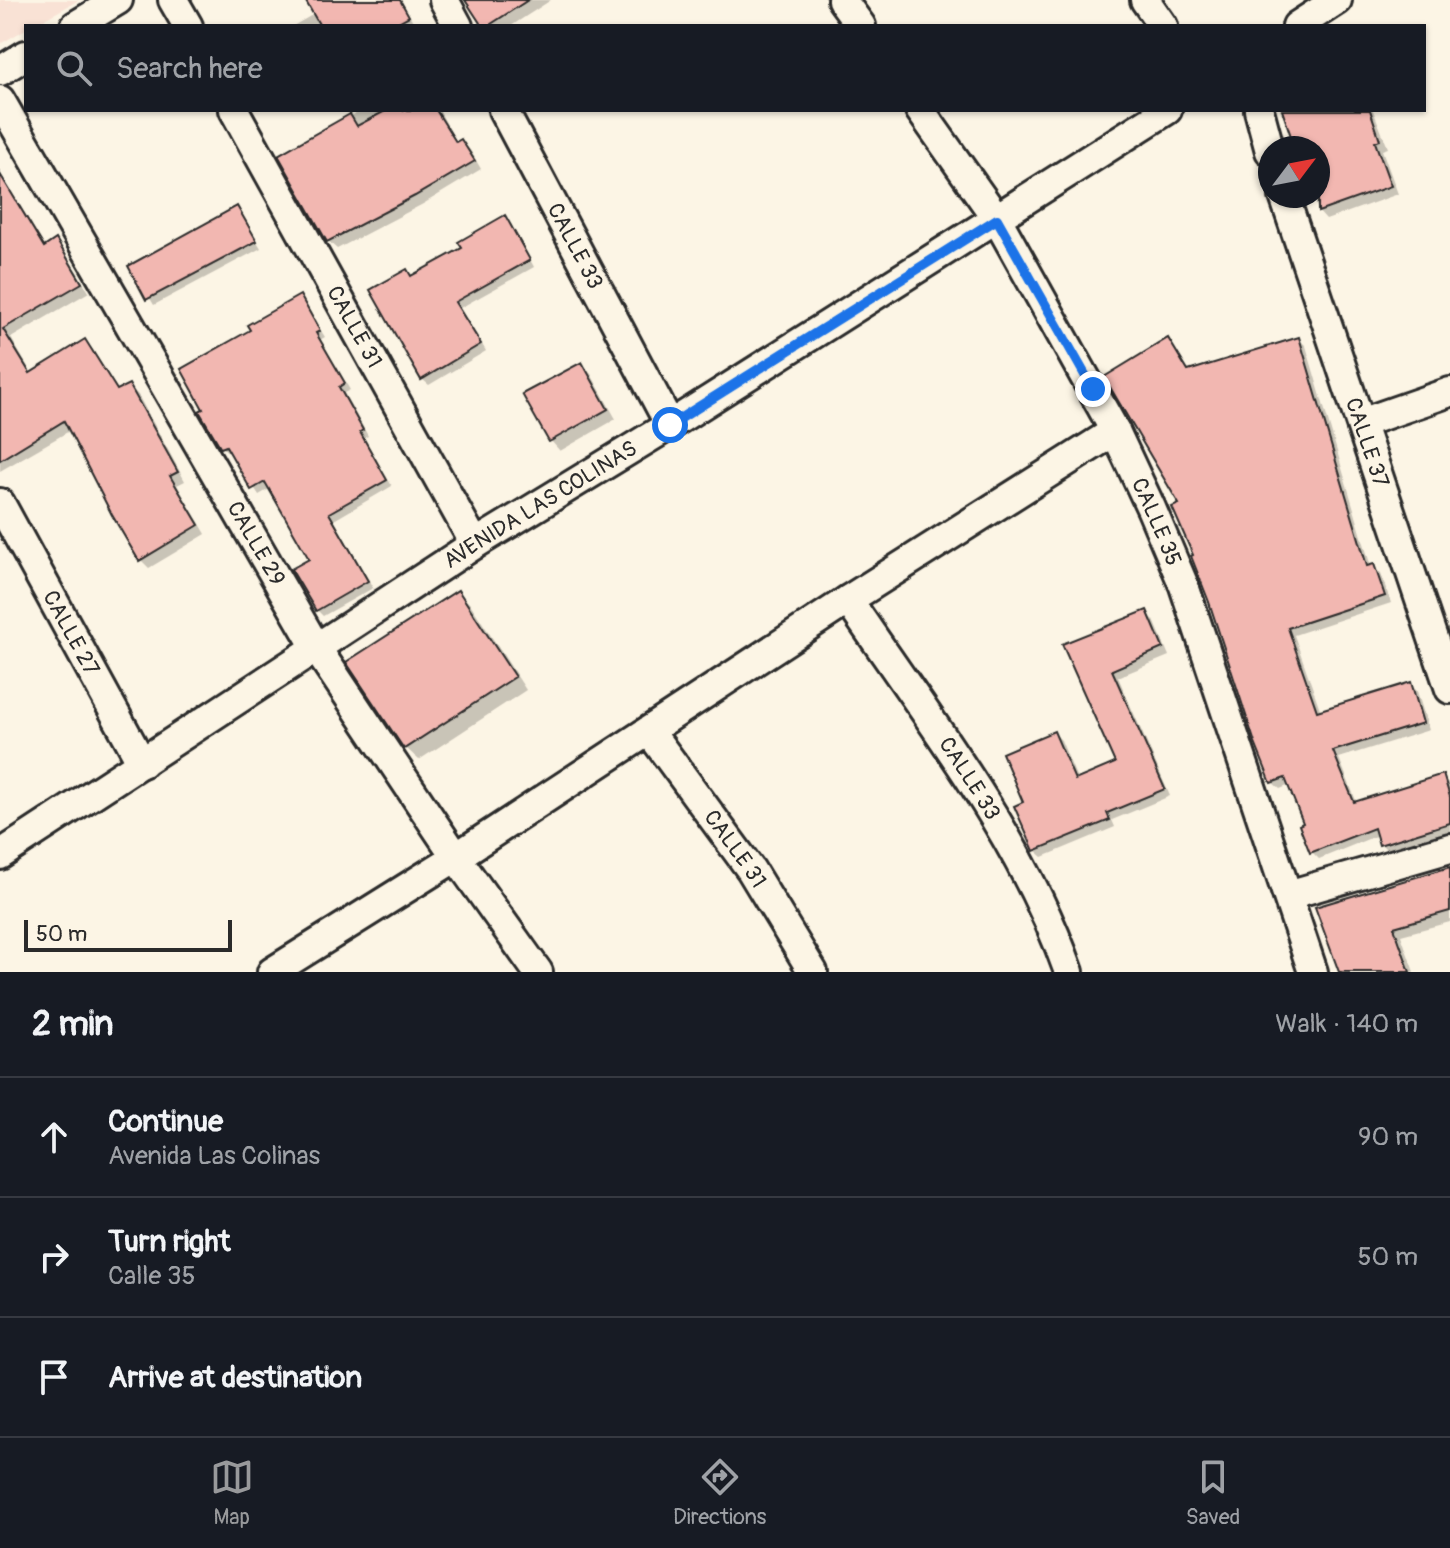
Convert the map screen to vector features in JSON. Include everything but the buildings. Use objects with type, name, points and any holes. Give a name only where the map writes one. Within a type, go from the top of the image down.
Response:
[{"type":"street","points":[[78,24],[118,0]]},
{"type":"street","points":[[173,0],[187,24]]},
{"type":"street","points":[[444,0],[457,24]]},
{"type":"street","points":[[842,0],[860,24]]},
{"type":"street","points":[[1145,0],[1162,24]]},
{"type":"street","points":[[1300,24],[1337,0]]},
{"type":"street","points":[[0,71],[24,56]]},
{"type":"street","name":"CALLE 29","points":[[0,100],[317,649],[456,857],[538,972]]},
{"type":"street","name":"CALLE 31","points":[[235,112],[475,544]]},
{"type":"street","name":"CALLE 33","points":[[504,112],[670,425]]},
{"type":"street","name":"CALLE 35","points":[[921,112],[997,219],[1115,431],[1151,508],[1184,586],[1313,972]]},
{"type":"street","name":"AVENIDA LAS COLINAS","points":[[0,855],[475,544],[670,425],[1164,112]]},
{"type":"street","points":[[1260,112],[1266,136]]},
{"type":"street","name":"CALLE 37","points":[[1288,208],[1450,689]]},
{"type":"street","points":[[1361,423],[1450,392]]},
{"type":"street","points":[[272,972],[456,857],[848,600],[1115,431]]},
{"type":"street","name":"CALLE 27","points":[[0,503],[142,763]]},
{"type":"street","name":"CALLE 33","points":[[848,600],[1004,831],[1053,927],[1069,972]]},
{"type":"street","name":"CALLE 31","points":[[649,731],[751,870],[813,972]]},
{"type":"street","points":[[1288,895],[1450,848]]},
{"type":"shaded area","points":[[0,0],[79,0],[36,24],[24,24],[24,30],[0,44]]},
{"type":"route","points":[[670,425],[997,219],[1093,389]]}]
